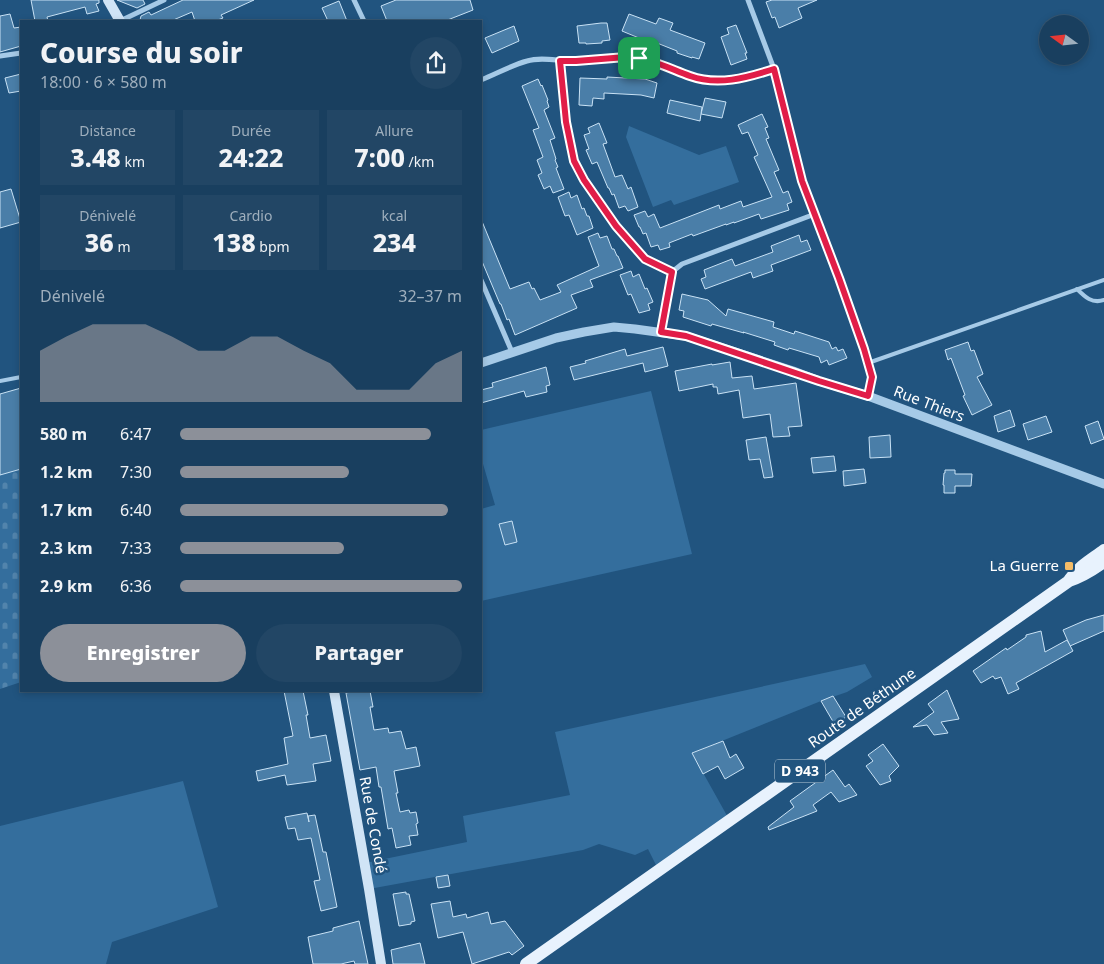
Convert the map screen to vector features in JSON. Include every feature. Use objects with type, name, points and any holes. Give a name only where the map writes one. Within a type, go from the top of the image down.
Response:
[{"type":"main road","points":[[108,0],[119,20]]},
{"type":"main road","name":"Route de Béthune","points":[[1069,581],[1075,572],[1104,550]]},
{"type":"main road","name":"Route de Béthune","points":[[526,964],[1069,581],[1079,578],[1104,562]]},
{"type":"main road","name":"Rue de Condé","points":[[334,692],[381,964]]},
{"type":"street","points":[[122,20],[164,0]]},
{"type":"street","points":[[354,0],[364,20]]},
{"type":"street","points":[[749,0],[774,69],[802,181],[839,278],[868,363],[872,377],[868,396]]},
{"type":"street","points":[[0,56],[20,53]]},
{"type":"street","points":[[482,80],[526,61],[540,58],[576,61],[626,57],[639,58],[692,77],[728,81],[774,69]]},
{"type":"street","points":[[560,61],[566,122],[574,161],[584,180],[616,226],[645,259],[672,272]]},
{"type":"street","points":[[661,332],[672,272],[682,264],[815,214]]},
{"type":"street","points":[[482,282],[512,352]]},
{"type":"street","name":"Rue Thiers","points":[[482,363],[556,338],[614,327],[686,336],[868,396],[1104,484]]},
{"type":"lane","points":[[868,363],[1104,280]]},
{"type":"lane","points":[[1077,289],[1087,299],[1099,302],[1104,300]]},
{"type":"lane","points":[[0,381],[20,377]]},
{"type":"green space","points":[[629,126],[699,155],[726,146],[739,182],[674,205],[671,200],[653,207],[626,137]]},
{"type":"green space","points":[[651,391],[692,554],[482,601],[482,509],[495,505],[482,460],[482,430]]},
{"type":"green space","points":[[20,469],[20,682],[0,689],[0,475]]},
{"type":"green space","points":[[865,664],[872,677],[847,692],[692,753],[730,821],[659,871],[648,849],[635,855],[599,844],[583,850],[369,889],[365,863],[467,842],[463,816],[570,795],[555,732]]},
{"type":"green space","points":[[183,781],[218,907],[112,942],[106,964],[0,964],[0,826]]},
{"type":"building","points":[[31,0],[99,0],[99,3],[96,4],[99,11],[87,14],[85,7],[47,17],[48,20],[35,20]]},
{"type":"building","points":[[117,0],[143,0],[145,4],[137,8]]},
{"type":"building","points":[[183,0],[254,0],[221,15],[223,18],[218,20],[195,20],[192,12],[173,20],[140,20],[141,16],[149,12],[151,15]]},
{"type":"building","points":[[396,0],[470,0],[473,10],[448,20],[387,20],[381,6]]},
{"type":"building","points":[[772,0],[817,0],[798,8],[802,18],[779,28],[775,17],[772,18],[766,2]]},
{"type":"building","points":[[339,1],[347,20],[328,20],[322,8]]},
{"type":"building","points":[[10,14],[14,28],[20,27],[20,46],[0,52],[0,16]]},
{"type":"building","points":[[629,14],[656,24],[659,18],[673,23],[670,30],[705,43],[699,59],[677,53],[677,51],[657,43],[656,45],[622,31]]},
{"type":"building","points":[[607,23],[610,40],[602,41],[602,43],[579,43],[577,26]]},
{"type":"building","points":[[736,25],[747,53],[745,53],[747,59],[731,65],[721,37],[729,34],[727,28]]},
{"type":"building","points":[[514,26],[519,41],[492,53],[485,38]]},
{"type":"building","points":[[20,74],[20,91],[9,93],[5,78]]},
{"type":"building","points":[[607,77],[645,79],[657,83],[654,98],[641,95],[604,93],[604,99],[593,98],[592,106],[579,105],[580,78],[607,79]]},
{"type":"building","points":[[538,79],[548,100],[549,107],[544,110],[555,138],[550,140],[558,167],[556,168],[564,189],[553,193],[550,186],[544,189],[538,175],[542,173],[537,160],[543,157],[533,130],[539,128],[522,86]]},
{"type":"building","points":[[705,98],[726,102],[722,118],[701,114]]},
{"type":"building","points":[[670,100],[702,107],[700,121],[667,113]]},
{"type":"building","points":[[762,114],[768,127],[765,128],[769,138],[766,139],[779,170],[774,172],[783,193],[788,191],[792,202],[787,204],[789,210],[761,219],[759,214],[693,236],[692,234],[669,243],[670,247],[660,250],[658,245],[651,247],[646,233],[643,234],[634,215],[645,211],[648,217],[654,214],[660,228],[719,205],[720,209],[741,201],[743,207],[772,197],[754,157],[758,155],[748,132],[742,134],[738,125]]},
{"type":"building","points":[[599,123],[607,143],[603,144],[615,177],[622,175],[628,189],[631,187],[638,207],[628,211],[625,206],[619,208],[614,194],[612,195],[608,188],[597,162],[592,164],[586,150],[589,149],[584,135],[590,133],[588,128]]},
{"type":"building","points":[[11,189],[20,222],[0,228],[0,192]]},
{"type":"building","points":[[569,192],[571,198],[577,195],[582,209],[584,208],[587,216],[589,216],[593,228],[577,235],[569,215],[565,216],[558,197]]},
{"type":"building","points":[[482,221],[510,289],[529,282],[540,300],[561,292],[557,285],[599,266],[588,237],[598,233],[600,238],[607,236],[623,268],[590,280],[593,287],[571,295],[577,308],[515,335],[509,319],[507,320],[482,261]]},
{"type":"building","points":[[799,235],[801,242],[807,240],[811,250],[771,265],[773,271],[753,278],[751,272],[705,289],[701,279],[706,277],[704,270],[732,259],[735,266],[773,252],[771,246]]},
{"type":"building","points":[[631,271],[633,277],[639,274],[645,289],[647,288],[653,302],[648,304],[650,310],[639,313],[631,294],[628,295],[620,275]]},
{"type":"building","points":[[682,294],[708,300],[726,316],[728,309],[774,322],[773,327],[794,334],[795,331],[829,342],[832,349],[836,347],[838,351],[843,349],[847,358],[829,365],[827,360],[821,363],[819,357],[789,348],[788,350],[774,345],[775,342],[683,317],[684,311],[679,310]]},
{"type":"building","points":[[968,342],[971,351],[974,350],[983,374],[977,377],[992,405],[972,415],[963,396],[965,395],[951,358],[948,360],[945,350]]},
{"type":"building","points":[[663,347],[668,366],[645,372],[643,363],[574,380],[570,367],[625,349],[627,356]]},
{"type":"building","points":[[730,362],[732,378],[752,376],[754,389],[796,383],[802,426],[788,427],[790,436],[773,437],[770,414],[743,418],[739,390],[718,394],[717,387],[713,387],[713,384],[679,391],[675,371]]},
{"type":"building","points":[[546,367],[550,385],[546,386],[547,392],[526,397],[524,391],[482,403],[482,390],[493,387],[492,383]]},
{"type":"building","points":[[20,388],[20,469],[0,475],[0,394]]},
{"type":"building","points":[[1010,410],[1015,426],[998,432],[994,416]]},
{"type":"building","points":[[1046,416],[1052,432],[1028,440],[1023,424]]},
{"type":"building","points":[[1098,421],[1104,439],[1091,444],[1085,426]]},
{"type":"building","points":[[890,435],[891,457],[870,458],[869,437]]},
{"type":"building","points":[[766,437],[773,477],[764,478],[760,459],[749,460],[746,440]]},
{"type":"building","points":[[834,456],[836,471],[813,473],[811,458]]},
{"type":"building","points":[[864,469],[866,483],[844,486],[843,471]]},
{"type":"building","points":[[945,470],[955,470],[955,474],[972,474],[971,486],[955,486],[955,493],[944,493]]},
{"type":"building","points":[[512,521],[517,542],[505,545],[499,524]]},
{"type":"building","points":[[1104,615],[1104,631],[1070,646],[1063,630]]},
{"type":"building","points":[[1041,631],[1045,652],[1067,640],[1073,651],[1016,683],[1019,689],[1008,694],[1001,677],[995,679],[993,676],[981,683],[973,671],[1006,648],[1007,650],[1026,637],[1026,635]]},
{"type":"building","points":[[947,690],[959,719],[941,722],[948,733],[934,735],[927,725],[913,727],[934,712],[928,704]]},
{"type":"building","points":[[284,692],[303,692],[310,738],[326,735],[331,761],[313,764],[316,781],[287,785],[285,775],[258,781],[256,771],[288,764],[284,738],[293,736]]},
{"type":"building","points":[[370,692],[373,707],[370,707],[374,730],[388,728],[389,733],[401,731],[406,749],[416,747],[420,766],[394,771],[400,812],[409,810],[410,813],[416,812],[418,835],[409,836],[411,845],[396,848],[392,828],[388,829],[376,767],[360,770],[346,693]]},
{"type":"building","points":[[833,696],[846,717],[835,725],[821,701]]},
{"type":"building","points":[[723,741],[730,758],[736,754],[744,768],[725,779],[718,766],[703,774],[692,753]]},
{"type":"building","points":[[883,744],[899,766],[889,776],[891,781],[880,785],[866,766],[873,761],[868,755]]},
{"type":"building","points":[[833,770],[845,787],[849,784],[857,795],[839,802],[831,792],[813,805],[817,811],[769,830],[768,827],[794,807],[790,801]]},
{"type":"building","points":[[307,813],[309,822],[308,816],[315,815],[323,852],[326,852],[337,907],[321,911],[314,881],[320,880],[311,838],[298,840],[295,828],[288,829],[285,817]]},
{"type":"building","points":[[448,875],[450,886],[438,888],[436,877]]},
{"type":"building","points":[[406,892],[406,894],[409,894],[415,921],[411,922],[411,924],[399,926],[393,894]]},
{"type":"building","points":[[450,901],[453,917],[466,914],[467,918],[488,912],[491,924],[505,921],[524,946],[512,955],[509,952],[472,964],[463,932],[438,938],[431,904]]},
{"type":"building","points":[[359,921],[368,964],[355,964],[354,961],[341,964],[313,964],[308,937],[333,931],[333,928]]},
{"type":"building","points":[[420,943],[425,964],[393,964],[391,950]]},
{"type":"place","name":"La Guerre","points":[[1069,566]]},
{"type":"route","points":[[639,58],[701,79],[728,81],[774,69],[802,181],[864,349],[872,377],[868,396],[686,336],[661,332],[672,272],[645,259],[616,226],[584,180],[574,161],[566,122],[560,61],[639,58]]}]
